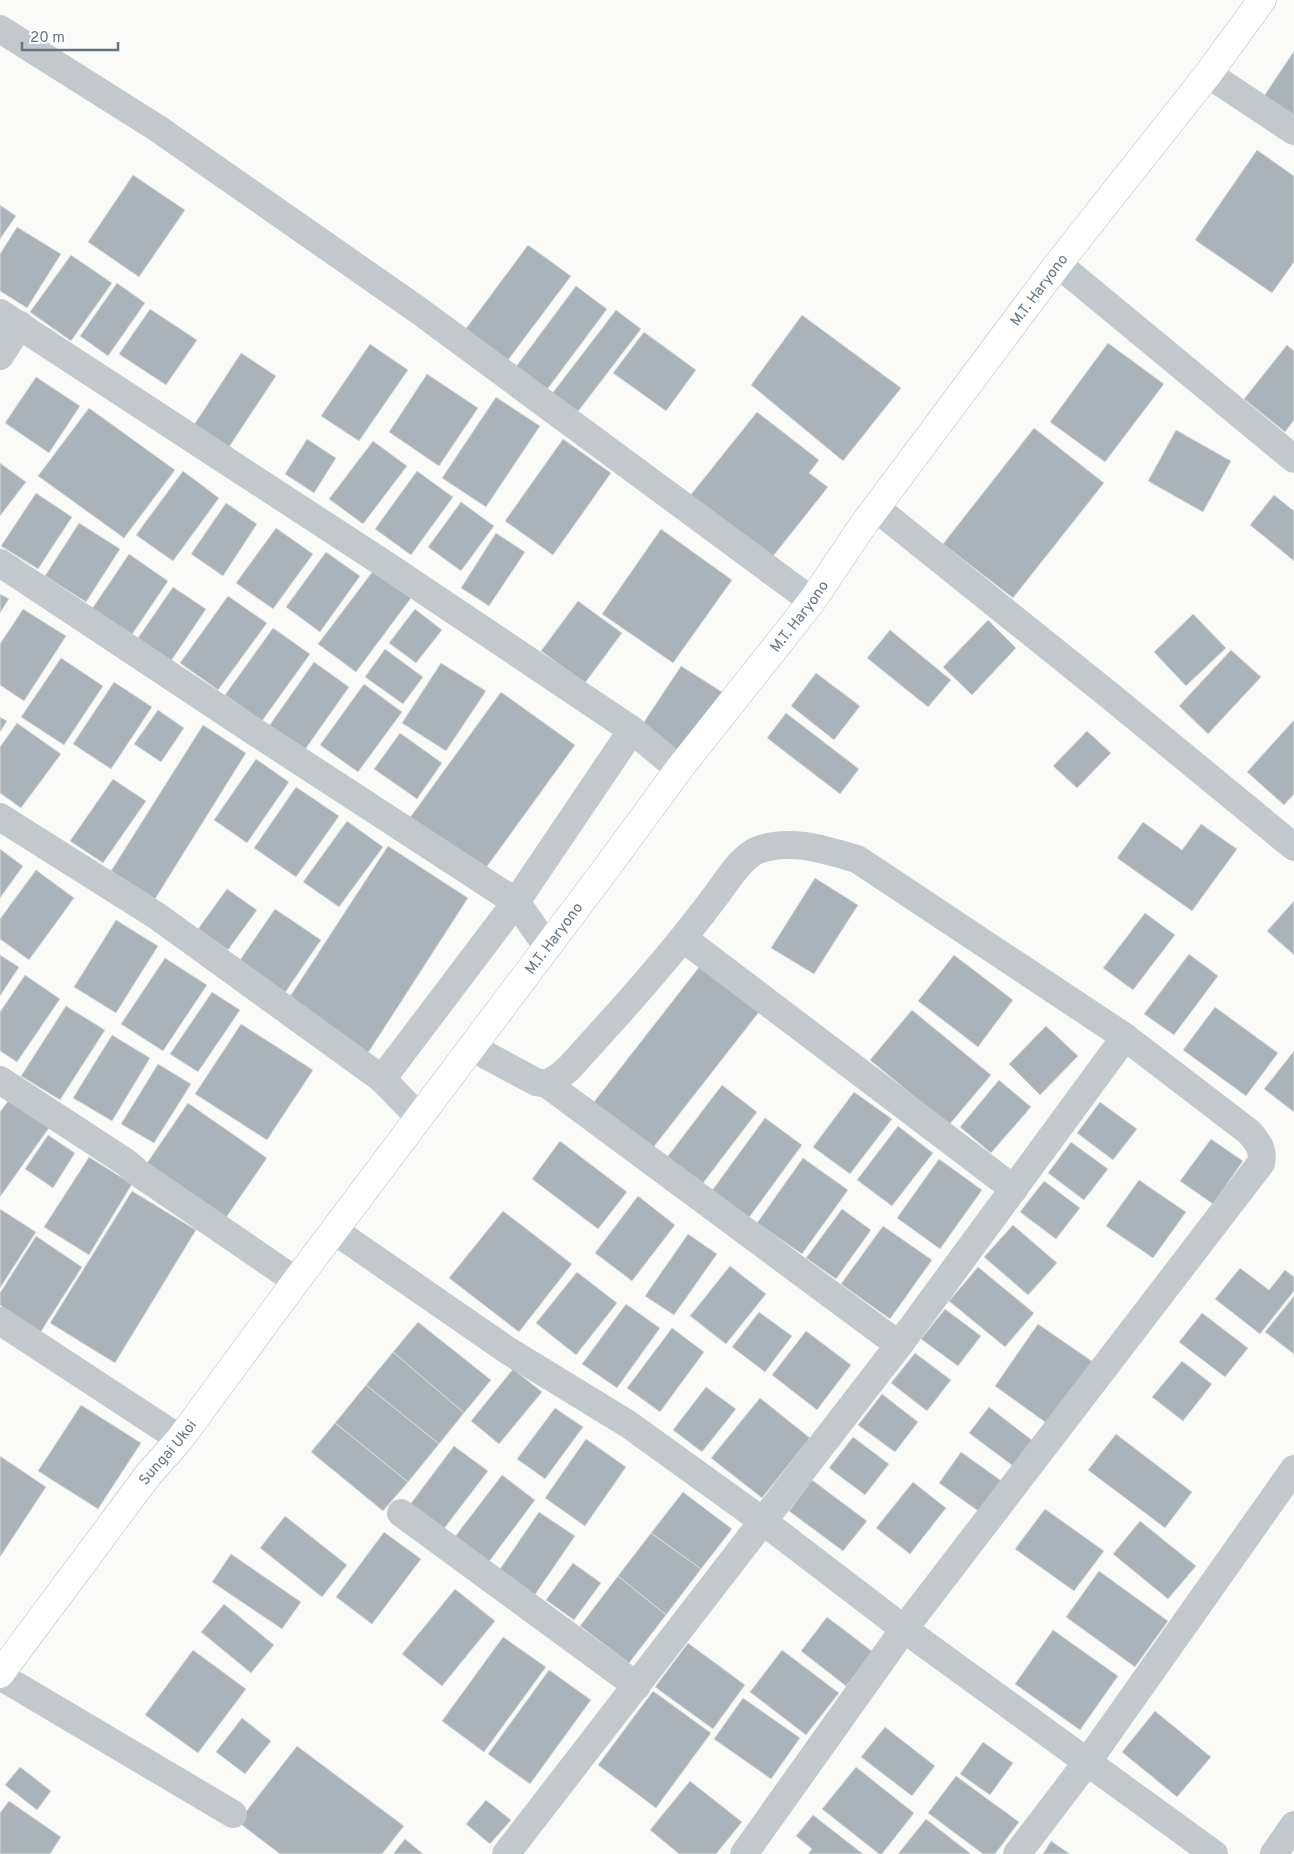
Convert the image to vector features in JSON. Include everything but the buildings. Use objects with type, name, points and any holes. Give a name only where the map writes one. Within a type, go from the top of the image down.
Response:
[{"type":"highway","name":"M.T. Haryono","points":[[334,1231],[679,769],[812,601],[876,508],[1058,264],[1208,74],[1262,0]]},
{"type":"highway","name":"Sungai Ukoi","points":[[0,1675],[148,1475],[180,1439],[334,1231]]},
{"type":"street","points":[[0,29],[157,128],[418,310],[812,601]]},
{"type":"street","points":[[1208,74],[1294,131]]},
{"type":"street","points":[[1058,264],[1294,460]]},
{"type":"street","points":[[0,356],[10,319],[389,566],[632,730],[679,769]]},
{"type":"street","points":[[876,508],[1109,695],[1294,847]]},
{"type":"street","points":[[0,563],[263,738],[516,902],[547,946]]},
{"type":"street","points":[[382,1078],[516,902],[632,730]]},
{"type":"street","points":[[0,817],[157,916],[382,1078],[419,1117]]},
{"type":"street","points":[[547,1084],[570,1067],[684,939],[738,866],[756,850],[782,844],[816,848],[857,859],[1125,1037],[1249,1132],[1257,1141],[1263,1154],[1261,1163],[904,1629],[744,1854]]},
{"type":"street","points":[[684,939],[1014,1189]]},
{"type":"street","points":[[506,1854],[899,1345],[1125,1037]]},
{"type":"street","points":[[471,1048],[536,1082],[547,1084],[899,1345]]},
{"type":"street","points":[[0,1080],[127,1163],[144,1178],[296,1281]]},
{"type":"street","points":[[334,1231],[507,1350],[628,1424],[764,1522],[904,1629],[1214,1854]]},
{"type":"street","points":[[0,1321],[180,1439]]},
{"type":"street","points":[[1017,1854],[1088,1761],[1294,1469]]},
{"type":"street","points":[[401,1513],[637,1686]]},
{"type":"street","points":[[0,1675],[233,1814]]},
{"type":"street","points":[[1274,1854],[1294,1825]]}]
